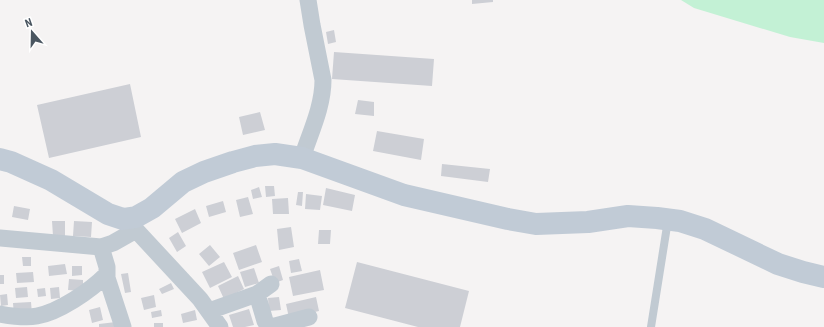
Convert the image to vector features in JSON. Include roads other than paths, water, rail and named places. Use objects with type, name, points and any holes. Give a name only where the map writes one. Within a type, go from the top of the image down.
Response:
[{"type":"street","points":[[302,158],[322,99],[323,88],[323,80],[308,0]]},
{"type":"street","points":[[0,238],[101,247],[113,243],[132,224],[136,217],[152,208],[183,182],[204,172],[232,162],[255,156],[275,154],[302,158],[404,195],[536,224],[588,222],[628,216],[680,221],[705,229],[778,264],[824,277]]},
{"type":"street","points":[[0,159],[11,162],[51,180],[108,214],[132,224],[200,299],[220,327]]},
{"type":"street","points":[[101,247],[107,267],[106,275],[123,327]]},
{"type":"street","points":[[0,314],[32,322],[84,293],[106,275]]},
{"type":"street","points":[[209,311],[257,294],[271,284]]},
{"type":"street","points":[[257,294],[265,321],[268,326],[275,326],[309,317]]},
{"type":"lane","points":[[651,327],[668,219]]}]
